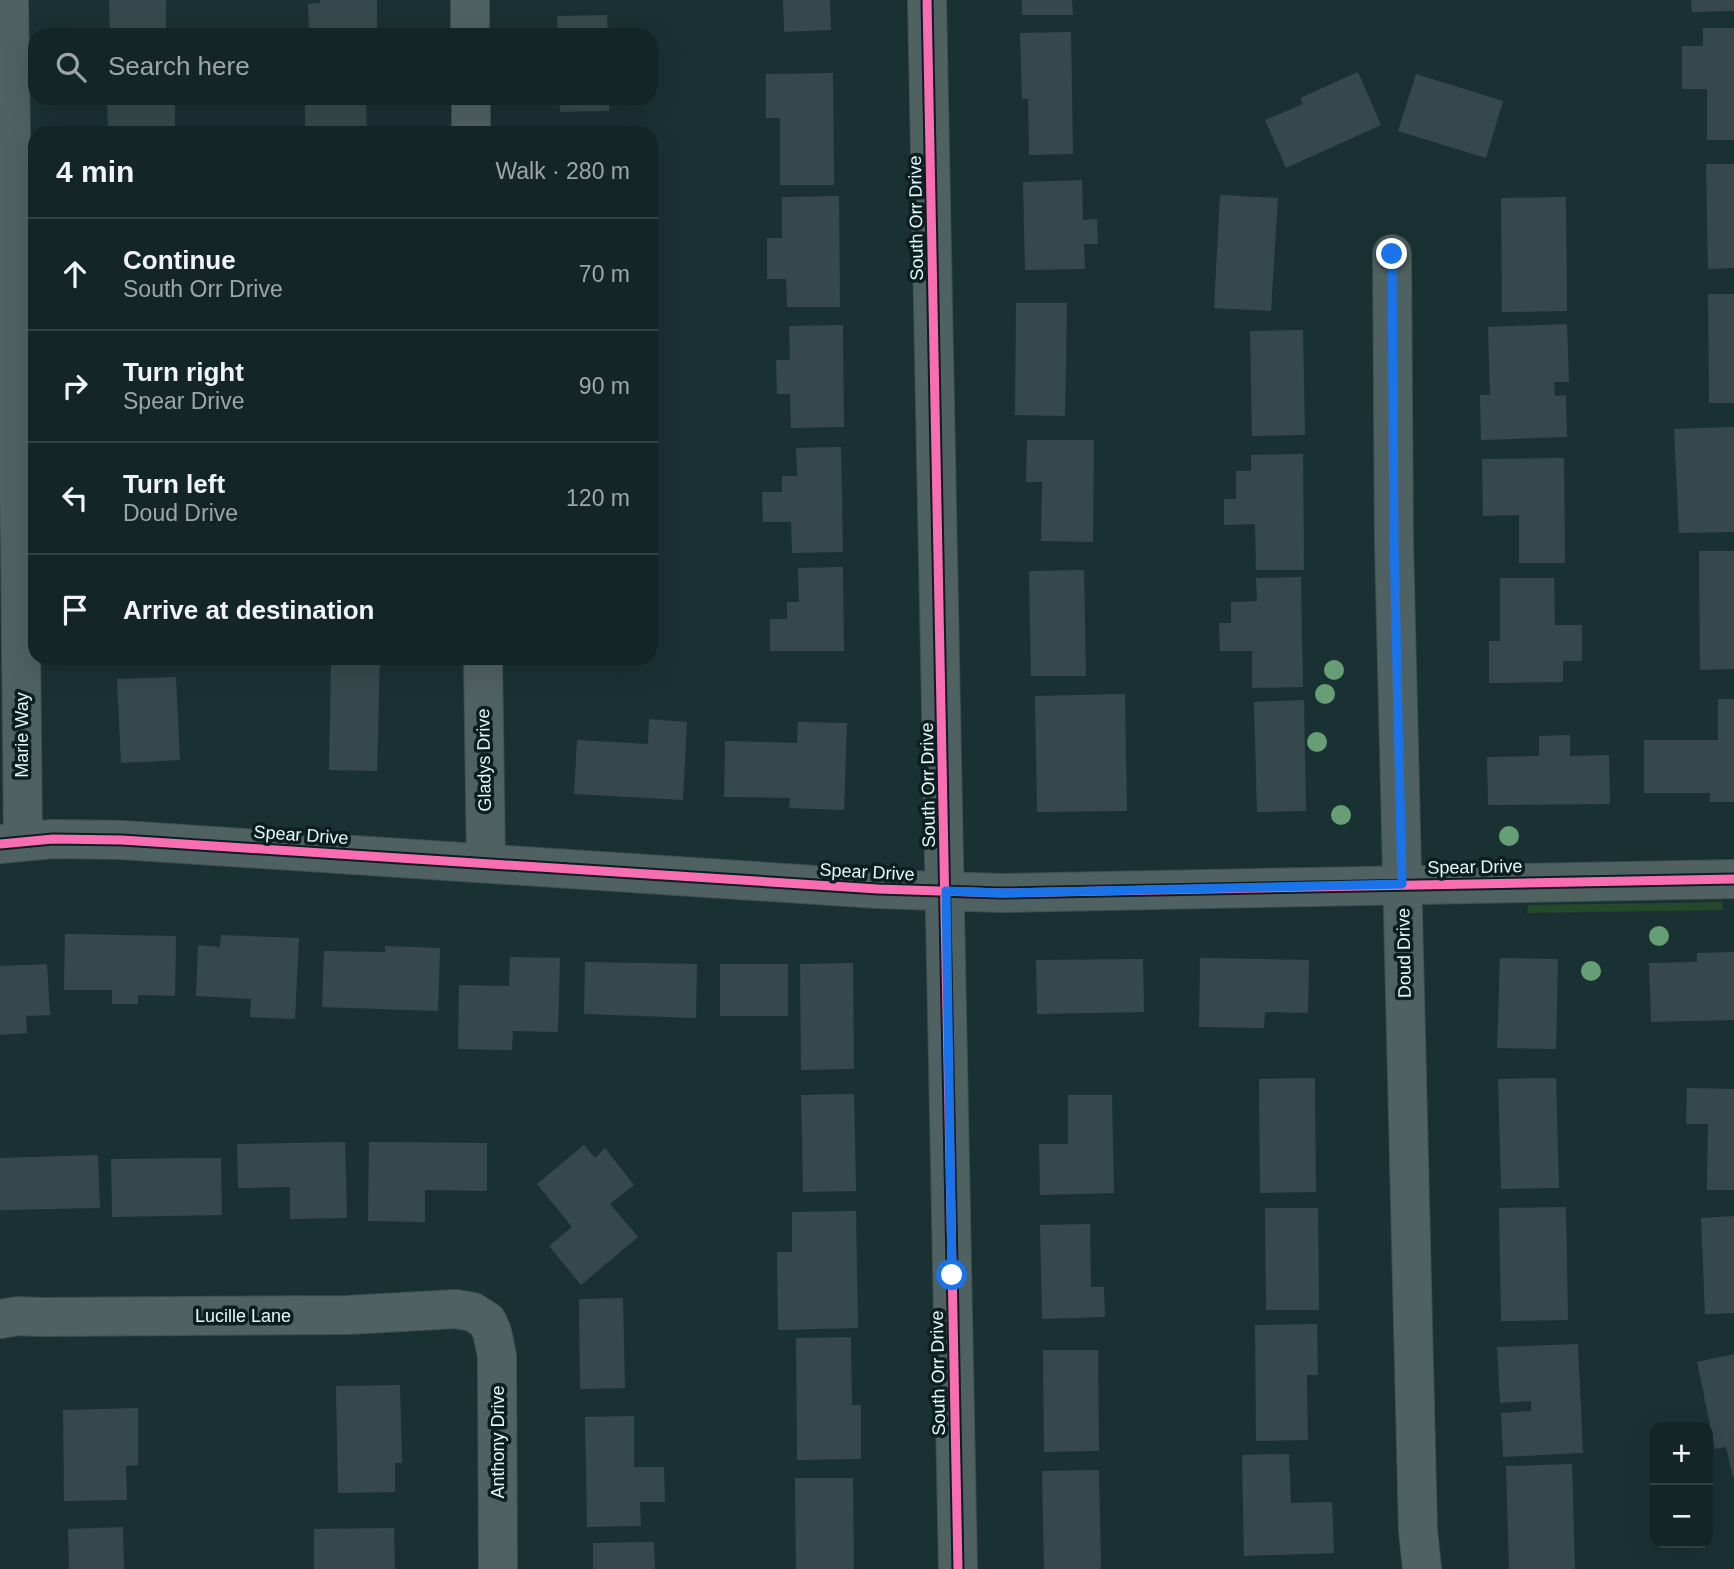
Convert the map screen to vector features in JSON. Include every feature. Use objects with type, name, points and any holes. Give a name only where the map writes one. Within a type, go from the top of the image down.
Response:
[{"type":"street","name":"Marie Way","points":[[9,0],[11,208],[20,542],[11,842]]},
{"type":"street","points":[[470,0],[470,28]]},
{"type":"street","name":"South Orr Drive","points":[[928,0],[958,1569]]},
{"type":"street","points":[[471,105],[471,126]]},
{"type":"street","name":"Doud Drive","points":[[1392,254],[1394,543],[1418,1530],[1422,1569]]},
{"type":"street","name":"Gladys Drive","points":[[483,665],[486,862]]},
{"type":"street","name":"Spear Drive","points":[[11,842],[53,839],[122,840],[878,889],[1002,893],[1734,879]]},
{"type":"street","name":"Lucille Lane","points":[[0,1319],[18,1316],[348,1315],[437,1309],[473,1312],[483,1318]]},
{"type":"street","name":"Anthony Drive","points":[[483,1318],[492,1332],[497,1356],[498,1569]]},
{"type":"green space","points":[[1722,902],[1723,910],[1527,913],[1528,905]]},
{"type":"building","points":[[109,0],[166,0],[166,28],[110,28]]},
{"type":"building","points":[[320,0],[377,0],[377,28],[309,28],[308,4],[320,3]]},
{"type":"building","points":[[783,0],[830,0],[831,30],[784,32]]},
{"type":"building","points":[[1022,0],[1072,0],[1073,15],[1022,15]]},
{"type":"building","points":[[1691,0],[1734,0],[1734,11],[1692,12]]},
{"type":"building","points":[[607,15],[608,28],[558,28],[557,16]]},
{"type":"building","points":[[1703,28],[1734,28],[1734,140],[1707,140],[1707,89],[1682,89],[1682,46],[1703,46]]},
{"type":"building","points":[[1071,32],[1073,154],[1029,155],[1028,99],[1022,99],[1020,33]]},
{"type":"building","points":[[1358,72],[1381,125],[1286,168],[1265,120],[1303,104],[1300,98]]},
{"type":"building","points":[[833,73],[834,185],[780,185],[780,118],[766,118],[766,74]]},
{"type":"building","points":[[1416,74],[1503,101],[1486,158],[1398,131]]},
{"type":"building","points":[[107,105],[175,105],[175,126],[108,126]]},
{"type":"building","points":[[305,105],[366,105],[367,126],[305,126]]},
{"type":"building","points":[[560,105],[609,105],[609,111],[560,112]]},
{"type":"building","points":[[1706,164],[1734,164],[1734,268],[1708,269]]},
{"type":"building","points":[[1082,180],[1083,220],[1097,219],[1098,244],[1084,244],[1085,269],[1025,270],[1023,182]]},
{"type":"building","points":[[1220,195],[1278,198],[1271,311],[1214,308]]},
{"type":"building","points":[[839,196],[840,307],[787,307],[786,279],[767,279],[767,238],[782,238],[782,197]]},
{"type":"building","points":[[1566,197],[1567,311],[1502,312],[1501,198]]},
{"type":"building","points":[[1708,294],[1734,294],[1734,403],[1709,403]]},
{"type":"building","points":[[1016,303],[1067,303],[1065,416],[1015,415]]},
{"type":"building","points":[[1567,324],[1569,382],[1554,382],[1555,396],[1566,395],[1567,437],[1481,440],[1480,395],[1490,395],[1488,327]]},
{"type":"building","points":[[843,325],[844,427],[791,428],[790,394],[777,394],[776,360],[790,360],[789,326]]},
{"type":"building","points":[[1303,330],[1305,435],[1252,436],[1250,331]]},
{"type":"building","points":[[1734,427],[1734,532],[1679,533],[1674,429]]},
{"type":"building","points":[[1027,440],[1094,440],[1093,542],[1041,541],[1042,482],[1026,482]]},
{"type":"building","points":[[841,447],[843,552],[792,553],[791,522],[763,522],[762,492],[782,492],[782,476],[797,476],[796,448]]},
{"type":"building","points":[[1303,454],[1304,570],[1256,570],[1255,524],[1224,525],[1224,499],[1236,499],[1236,471],[1251,471],[1251,455]]},
{"type":"building","points":[[1564,458],[1565,563],[1519,563],[1519,515],[1483,516],[1482,459]]},
{"type":"building","points":[[1699,551],[1734,551],[1734,669],[1700,670]]},
{"type":"building","points":[[843,567],[844,651],[770,651],[770,619],[787,619],[787,602],[799,602],[798,568]]},
{"type":"building","points":[[1084,570],[1086,676],[1031,676],[1029,571]]},
{"type":"building","points":[[1301,577],[1303,687],[1252,688],[1252,651],[1220,651],[1219,623],[1231,623],[1231,602],[1257,601],[1256,578]]},
{"type":"building","points":[[1500,578],[1554,578],[1555,625],[1582,625],[1582,661],[1563,661],[1563,682],[1489,683],[1489,641],[1500,641]]},
{"type":"building","points":[[331,665],[380,665],[377,771],[329,770]]},
{"type":"building","points":[[176,677],[180,760],[121,763],[117,679]]},
{"type":"building","points":[[1125,694],[1127,811],[1037,812],[1035,696]]},
{"type":"building","points":[[1718,699],[1734,699],[1734,802],[1710,802],[1710,793],[1644,793],[1644,740],[1718,740]]},
{"type":"building","points":[[1304,700],[1306,811],[1257,812],[1254,702]]},
{"type":"building","points":[[649,719],[687,722],[683,800],[574,794],[577,740],[648,744]]},
{"type":"building","points":[[798,722],[847,723],[844,810],[789,808],[790,798],[724,797],[725,741],[797,743]]},
{"type":"building","points":[[1570,735],[1570,756],[1609,755],[1610,804],[1488,805],[1487,757],[1539,756],[1539,736]]},
{"type":"building","points":[[65,934],[176,936],[175,996],[138,995],[138,1004],[112,1004],[112,990],[64,990]]},
{"type":"building","points":[[221,935],[299,938],[295,1019],[250,1017],[251,999],[196,996],[198,945],[220,947]]},
{"type":"building","points":[[385,946],[440,948],[438,1011],[322,1007],[324,951],[385,952]]},
{"type":"building","points":[[1734,952],[1734,1020],[1651,1022],[1649,963],[1697,962],[1697,953]]},
{"type":"building","points":[[510,957],[560,958],[558,1032],[513,1031],[512,1050],[458,1049],[459,985],[509,986]]},
{"type":"building","points":[[1200,958],[1309,960],[1308,1013],[1265,1012],[1264,1028],[1199,1027]]},
{"type":"building","points":[[1500,958],[1558,959],[1556,1049],[1497,1048]]},
{"type":"building","points":[[1143,959],[1144,1012],[1037,1014],[1036,960]]},
{"type":"building","points":[[585,962],[697,964],[696,1018],[584,1014]]},
{"type":"building","points":[[853,963],[854,1069],[801,1070],[800,964]]},
{"type":"building","points":[[47,964],[50,1015],[26,1016],[27,1033],[0,1035],[0,966]]},
{"type":"building","points":[[720,964],[788,964],[788,1016],[720,1016]]},
{"type":"building","points":[[1315,1078],[1316,1192],[1260,1193],[1259,1079]]},
{"type":"building","points":[[1556,1078],[1559,1188],[1501,1189],[1498,1079]]},
{"type":"building","points":[[1687,1088],[1734,1089],[1734,1190],[1707,1190],[1708,1124],[1686,1124]]},
{"type":"building","points":[[854,1094],[856,1191],[803,1192],[801,1095]]},
{"type":"building","points":[[1068,1095],[1112,1095],[1114,1193],[1040,1195],[1039,1144],[1068,1144]]},
{"type":"building","points":[[345,1142],[347,1218],[290,1219],[290,1187],[238,1188],[237,1144]]},
{"type":"building","points":[[369,1142],[487,1143],[487,1191],[425,1190],[425,1222],[368,1221]]},
{"type":"building","points":[[584,1145],[595,1158],[605,1148],[634,1185],[610,1204],[638,1237],[581,1285],[549,1246],[572,1227],[537,1184]]},
{"type":"building","points":[[98,1155],[100,1208],[0,1210],[0,1158]]},
{"type":"building","points":[[221,1158],[222,1215],[112,1217],[111,1159]]},
{"type":"building","points":[[1566,1207],[1568,1320],[1501,1321],[1499,1208]]},
{"type":"building","points":[[1265,1208],[1318,1208],[1319,1310],[1266,1310]]},
{"type":"building","points":[[856,1211],[858,1328],[778,1330],[777,1252],[792,1252],[792,1212]]},
{"type":"building","points":[[1734,1216],[1734,1313],[1705,1314],[1701,1218]]},
{"type":"building","points":[[1090,1224],[1091,1287],[1104,1287],[1105,1317],[1042,1319],[1040,1225]]},
{"type":"building","points":[[623,1298],[625,1388],[580,1389],[579,1299]]},
{"type":"building","points":[[1317,1324],[1318,1375],[1307,1375],[1308,1440],[1256,1441],[1255,1325]]},
{"type":"building","points":[[851,1337],[852,1405],[861,1405],[861,1459],[797,1460],[796,1338]]},
{"type":"building","points":[[1578,1344],[1583,1453],[1503,1457],[1501,1413],[1531,1411],[1531,1401],[1500,1403],[1497,1347]]},
{"type":"building","points":[[1043,1350],[1098,1350],[1099,1451],[1044,1452]]},
{"type":"building","points":[[1734,1354],[1734,1477],[1726,1447],[1715,1449],[1713,1422],[1709,1422],[1697,1362]]},
{"type":"building","points":[[400,1385],[402,1463],[395,1463],[395,1492],[338,1493],[336,1386]]},
{"type":"building","points":[[138,1408],[138,1465],[126,1466],[127,1500],[64,1501],[63,1410]]},
{"type":"building","points":[[634,1416],[634,1467],[664,1467],[665,1502],[640,1502],[641,1526],[587,1527],[585,1417]]},
{"type":"building","points":[[1289,1454],[1291,1503],[1332,1502],[1334,1553],[1244,1556],[1242,1455]]},
{"type":"building","points":[[1572,1464],[1575,1569],[1509,1569],[1506,1466]]},
{"type":"building","points":[[1099,1470],[1101,1569],[1044,1569],[1042,1471]]},
{"type":"building","points":[[795,1478],[853,1478],[854,1569],[796,1569]]},
{"type":"building","points":[[123,1527],[124,1569],[69,1569],[68,1529]]},
{"type":"building","points":[[394,1528],[395,1569],[314,1569],[314,1529]]},
{"type":"building","points":[[654,1542],[655,1569],[593,1569],[593,1543]]},
{"type":"cycle path","points":[[927,0],[958,1569]]},
{"type":"cycle path","points":[[0,844],[53,839],[122,840],[878,889],[1001,893],[1734,879]]},
{"type":"route","points":[[952,1275],[946,891],[1002,893],[1402,884],[1394,543],[1392,254]]}]
